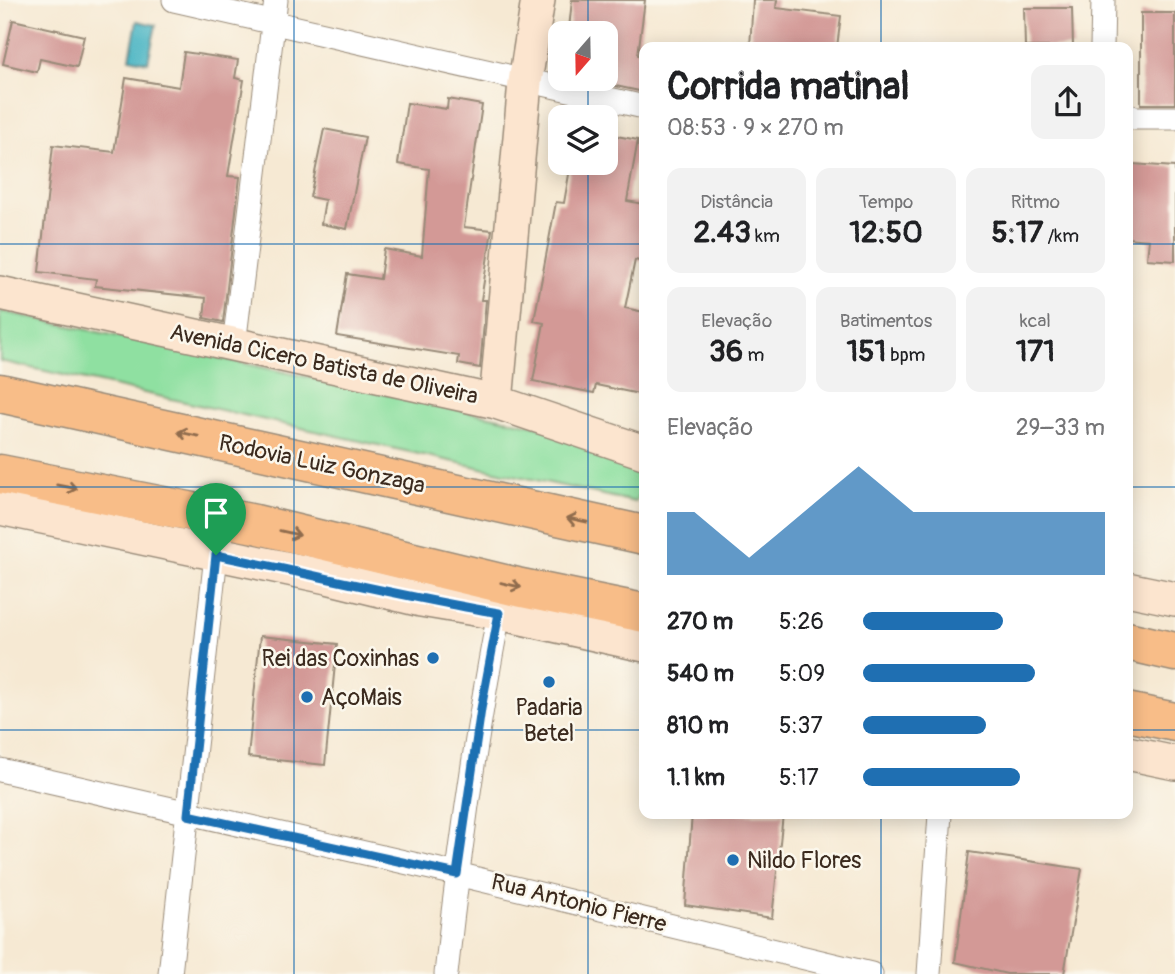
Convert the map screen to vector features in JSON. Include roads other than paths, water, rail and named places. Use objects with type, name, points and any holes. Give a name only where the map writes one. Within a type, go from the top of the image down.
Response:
[{"type":"highway","name":"Rodovia Luiz Gonzaga","points":[[0,393],[639,534]]},
{"type":"highway","points":[[0,474],[255,524],[517,587],[639,611]]},
{"type":"highway","points":[[1133,642],[1175,652]]},
{"type":"highway","points":[[1133,713],[1175,722]]},
{"type":"main road","points":[[496,402],[525,82],[538,0]]},
{"type":"main road","name":"Avenida Cicero Batista de Oliveira","points":[[0,293],[496,402],[639,450]]},
{"type":"main road","points":[[0,508],[327,577],[421,600],[499,613],[639,644]]},
{"type":"main road","points":[[1133,590],[1175,598]]},
{"type":"main road","points":[[1133,754],[1175,763]]},
{"type":"street","points":[[174,0],[639,106]]},
{"type":"street","points":[[234,345],[276,0]]},
{"type":"street","points":[[1102,42],[1103,0]]},
{"type":"street","points":[[1133,117],[1175,118]]},
{"type":"street","points":[[170,974],[216,555]]},
{"type":"street","points":[[446,974],[457,874],[481,709],[499,613]]},
{"type":"street","name":"Rua Antonio Pierre","points":[[0,770],[188,815],[457,874],[871,974]]},
{"type":"street","points":[[929,974],[940,819]]},
{"type":"water","points":[[137,21],[156,25],[148,62],[130,58]]},
{"type":"place","name":"Rei das Coxinhas","points":[[433,658]]},
{"type":"place","name":"Padaria Betel","points":[[549,682]]},
{"type":"place","name":"AçoMais","points":[[307,697]]},
{"type":"place","name":"Nildo Flores","points":[[733,860]]}]
